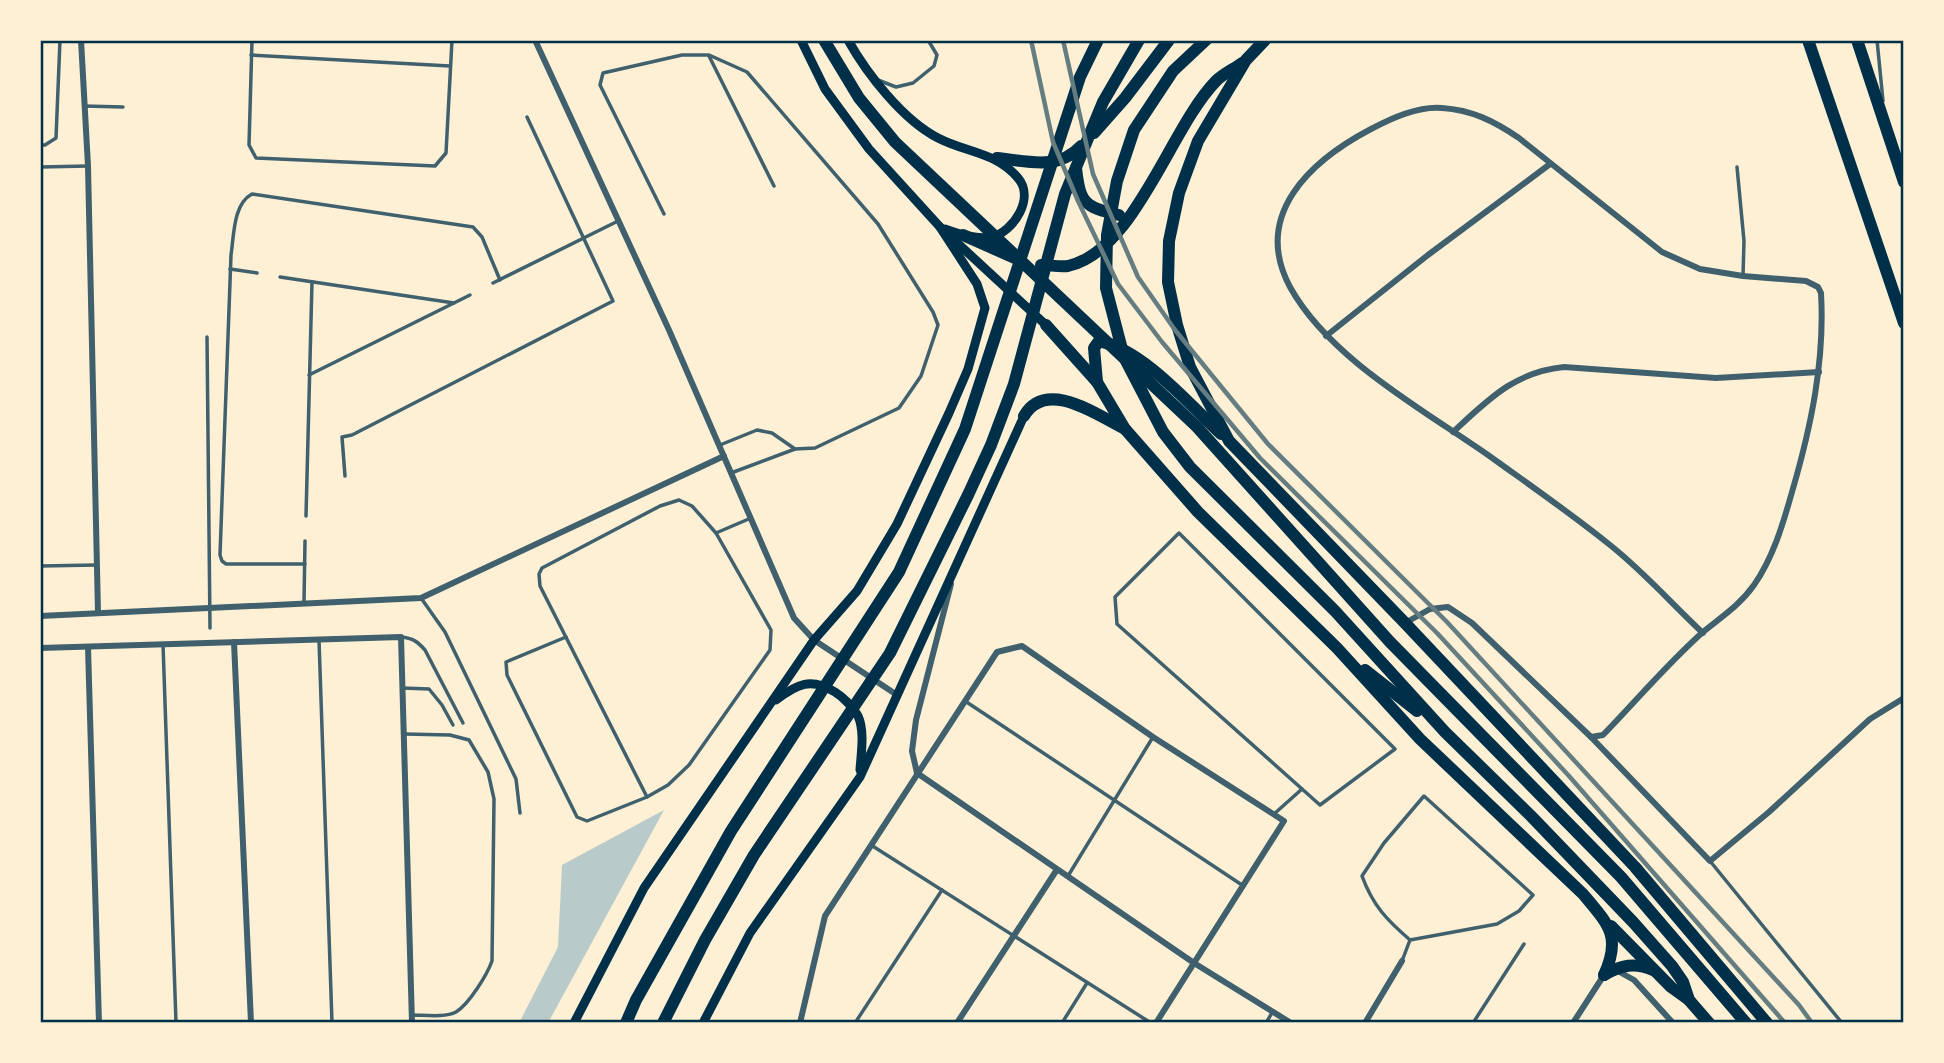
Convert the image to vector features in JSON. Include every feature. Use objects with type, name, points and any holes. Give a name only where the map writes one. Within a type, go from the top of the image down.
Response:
[{"type":"highway","points":[[824,40],[859,98],[895,142],[1180,409],[1390,642],[1621,877],[1746,1023]]},
{"type":"highway","points":[[626,1023],[636,1000],[731,831],[899,572],[965,429],[1080,77],[1098,40]]},
{"type":"highway","points":[[663,1023],[705,940],[754,855],[890,653],[968,495],[991,445],[1014,384],[1065,194],[1103,102],[1139,40]]},
{"type":"highway","points":[[997,158],[1055,163],[1075,153],[1125,99],[1168,40]]},
{"type":"highway","points":[[1206,40],[1174,71],[1135,130],[1117,181],[1107,235],[1106,288],[1124,357],[1163,432],[1190,467],[1335,611],[1445,732],[1633,922],[1672,966],[1683,982],[1689,1000]]},
{"type":"highway","points":[[963,235],[1030,264],[1067,266],[1089,257],[1110,241],[1129,217],[1216,81],[1246,60],[1265,40]]},
{"type":"highway","points":[[1808,40],[1904,323]]},
{"type":"highway","points":[[1859,47],[1904,182]]},
{"type":"highway","points":[[1229,441],[1190,367],[1177,325],[1168,282],[1169,241],[1179,193],[1198,141],[1246,60]]},
{"type":"highway","points":[[1075,153],[1079,191],[1087,204],[1099,211],[1129,217]]},
{"type":"highway","points":[[1046,325],[1097,382],[1125,429],[1198,512],[1337,648],[1420,739],[1583,894],[1605,920],[1671,987],[1689,1000],[1709,1023]]},
{"type":"highway","points":[[1097,382],[1094,348],[1099,341],[1110,343],[1141,359],[1229,441],[1635,867],[1767,1023]]},
{"type":"highway","points":[[1024,416],[1029,406],[1040,401],[1069,401],[1125,429]]},
{"type":"highway","points":[[1337,648],[1445,732]]},
{"type":"highway","points":[[1605,920],[1614,946],[1609,972],[1628,965],[1641,965],[1657,971]]},
{"type":"main road","points":[[801,40],[825,89],[869,149],[940,227],[1046,325]]},
{"type":"main road","points":[[848,40],[872,77],[908,116],[935,136],[961,149],[997,158],[1020,180],[1023,198],[1020,215],[1006,231],[990,237],[963,235],[940,227]]},
{"type":"main road","points":[[574,1023],[644,888],[814,640],[857,591],[897,524],[958,391],[985,308],[982,295],[940,227]]},
{"type":"main road","points":[[703,1023],[750,933],[860,777],[1024,416]]},
{"type":"main road","points":[[766,708],[789,690],[808,684],[822,684],[842,697],[858,716],[862,740],[860,777]]},
{"type":"street","points":[[81,40],[88,166],[98,613]]},
{"type":"street","points":[[535,40],[669,330],[794,618],[814,640],[897,695]]},
{"type":"street","points":[[1591,737],[1603,735],[1703,633],[1735,608],[1754,585],[1769,559],[1783,523],[1811,426],[1819,372],[1821,300],[1818,287],[1806,281],[1743,276],[1700,269],[1662,252],[1498,124],[1475,113],[1440,108],[1415,111],[1384,122],[1329,154],[1304,176],[1291,197],[1282,218],[1278,251],[1282,269],[1292,289],[1326,336],[1389,386],[1612,546],[1703,633]]},
{"type":"street","points":[[1326,336],[1428,255],[1550,164]]},
{"type":"street","points":[[1453,432],[1507,385],[1543,369],[1564,367],[1716,378],[1819,372]]},
{"type":"street","points":[[40,616],[421,598],[724,456]]},
{"type":"street","points":[[964,544],[916,720],[912,751],[917,773],[1194,963],[1291,1023]]},
{"type":"street","points":[[1405,623],[1430,609],[1448,607],[1472,623],[1591,737],[1710,861],[1769,812],[1870,719],[1904,698]]},
{"type":"street","points":[[40,648],[401,638],[412,1019]]},
{"type":"street","points":[[234,642],[251,1023]]},
{"type":"street","points":[[800,1023],[825,916],[997,652],[1022,646],[1153,737],[1284,821],[1156,1023]]},
{"type":"street","points":[[88,647],[99,1023]]},
{"type":"street","points":[[957,1023],[1056,870]]},
{"type":"street","points":[[1365,1023],[1402,961]]},
{"type":"street","points":[[1573,1023],[1609,972],[1634,980],[1673,1023]]},
{"type":"lane","points":[[40,145],[56,138],[60,40]]},
{"type":"lane","points":[[252,40],[249,145],[256,158],[435,166],[446,153],[452,40]]},
{"type":"lane","points":[[872,77],[896,87],[913,83],[934,66],[937,55],[928,40]]},
{"type":"lane","points":[[1877,40],[1885,126]]},
{"type":"lane","points":[[664,214],[600,85],[603,73],[682,54],[709,55],[747,72],[878,224],[933,312],[938,325],[921,376],[899,408],[816,448],[795,449],[731,473]]},
{"type":"lane","points":[[251,55],[450,66]]},
{"type":"lane","points":[[709,55],[774,186]]},
{"type":"lane","points":[[84,106],[123,107]]},
{"type":"lane","points":[[345,476],[342,437],[352,435],[613,301],[527,117]]},
{"type":"lane","points":[[40,167],[88,166]]},
{"type":"lane","points":[[1737,167],[1744,241],[1743,276]]},
{"type":"lane","points":[[305,564],[226,564],[222,561],[230,269],[240,206],[252,194],[472,227],[482,237],[500,280]]},
{"type":"lane","points":[[493,284],[618,221]]},
{"type":"lane","points":[[230,269],[257,273]]},
{"type":"lane","points":[[280,277],[454,303]]},
{"type":"lane","points":[[306,516],[312,282]]},
{"type":"lane","points":[[309,374],[470,295]]},
{"type":"lane","points":[[207,337],[210,628]]},
{"type":"lane","points":[[719,445],[757,430],[772,433],[795,449]]},
{"type":"lane","points":[[566,637],[506,662],[507,675],[577,817],[587,821],[647,797],[668,785],[689,765],[769,650],[771,629],[716,533],[692,506],[678,500],[660,506],[542,568],[539,574],[540,586],[566,637],[647,797]]},
{"type":"lane","points":[[716,533],[751,517]]},
{"type":"lane","points":[[1179,533],[1395,749],[1320,805],[1302,789],[1116,624],[1115,597],[1179,533]]},
{"type":"lane","points":[[304,604],[305,541]]},
{"type":"lane","points":[[40,566],[96,565]]},
{"type":"lane","points":[[421,598],[445,632],[516,779],[520,813]]},
{"type":"lane","points":[[401,638],[410,638],[425,650],[463,723]]},
{"type":"lane","points":[[319,639],[332,1023]]},
{"type":"lane","points":[[163,644],[176,1023]]},
{"type":"lane","points":[[402,688],[429,689],[453,725]]},
{"type":"lane","points":[[965,701],[1242,885]]},
{"type":"lane","points":[[404,734],[450,736],[469,740],[488,772],[494,799],[492,961],[488,972],[457,1012],[412,1019]]},
{"type":"lane","points":[[1066,877],[1153,737]]},
{"type":"lane","points":[[1274,814],[1302,789]]},
{"type":"lane","points":[[1424,796],[1533,895],[1519,911],[1497,924],[1410,940],[1385,918],[1369,895],[1363,876],[1384,843],[1424,796]]},
{"type":"lane","points":[[871,845],[1151,1023]]},
{"type":"lane","points":[[1710,861],[1842,1023]]},
{"type":"lane","points":[[855,1023],[942,890]]},
{"type":"lane","points":[[1402,961],[1410,940]]},
{"type":"lane","points":[[1473,1023],[1524,944]]},
{"type":"lane","points":[[1062,1023],[1087,983]]},
{"type":"lane","points":[[1266,1023],[1273,1012]]},
{"type":"shaded area","points":[[664,810],[548,1023],[519,1023],[558,947],[562,865]]},
{"type":"railway","points":[[1031,40],[1053,142],[1078,201],[1118,284],[1162,342],[1260,458],[1437,633],[1569,776],[1785,1023]]},
{"type":"railway","points":[[1063,40],[1093,174],[1138,277],[1175,330],[1268,444],[1447,622],[1799,1005],[1812,1023]]}]
